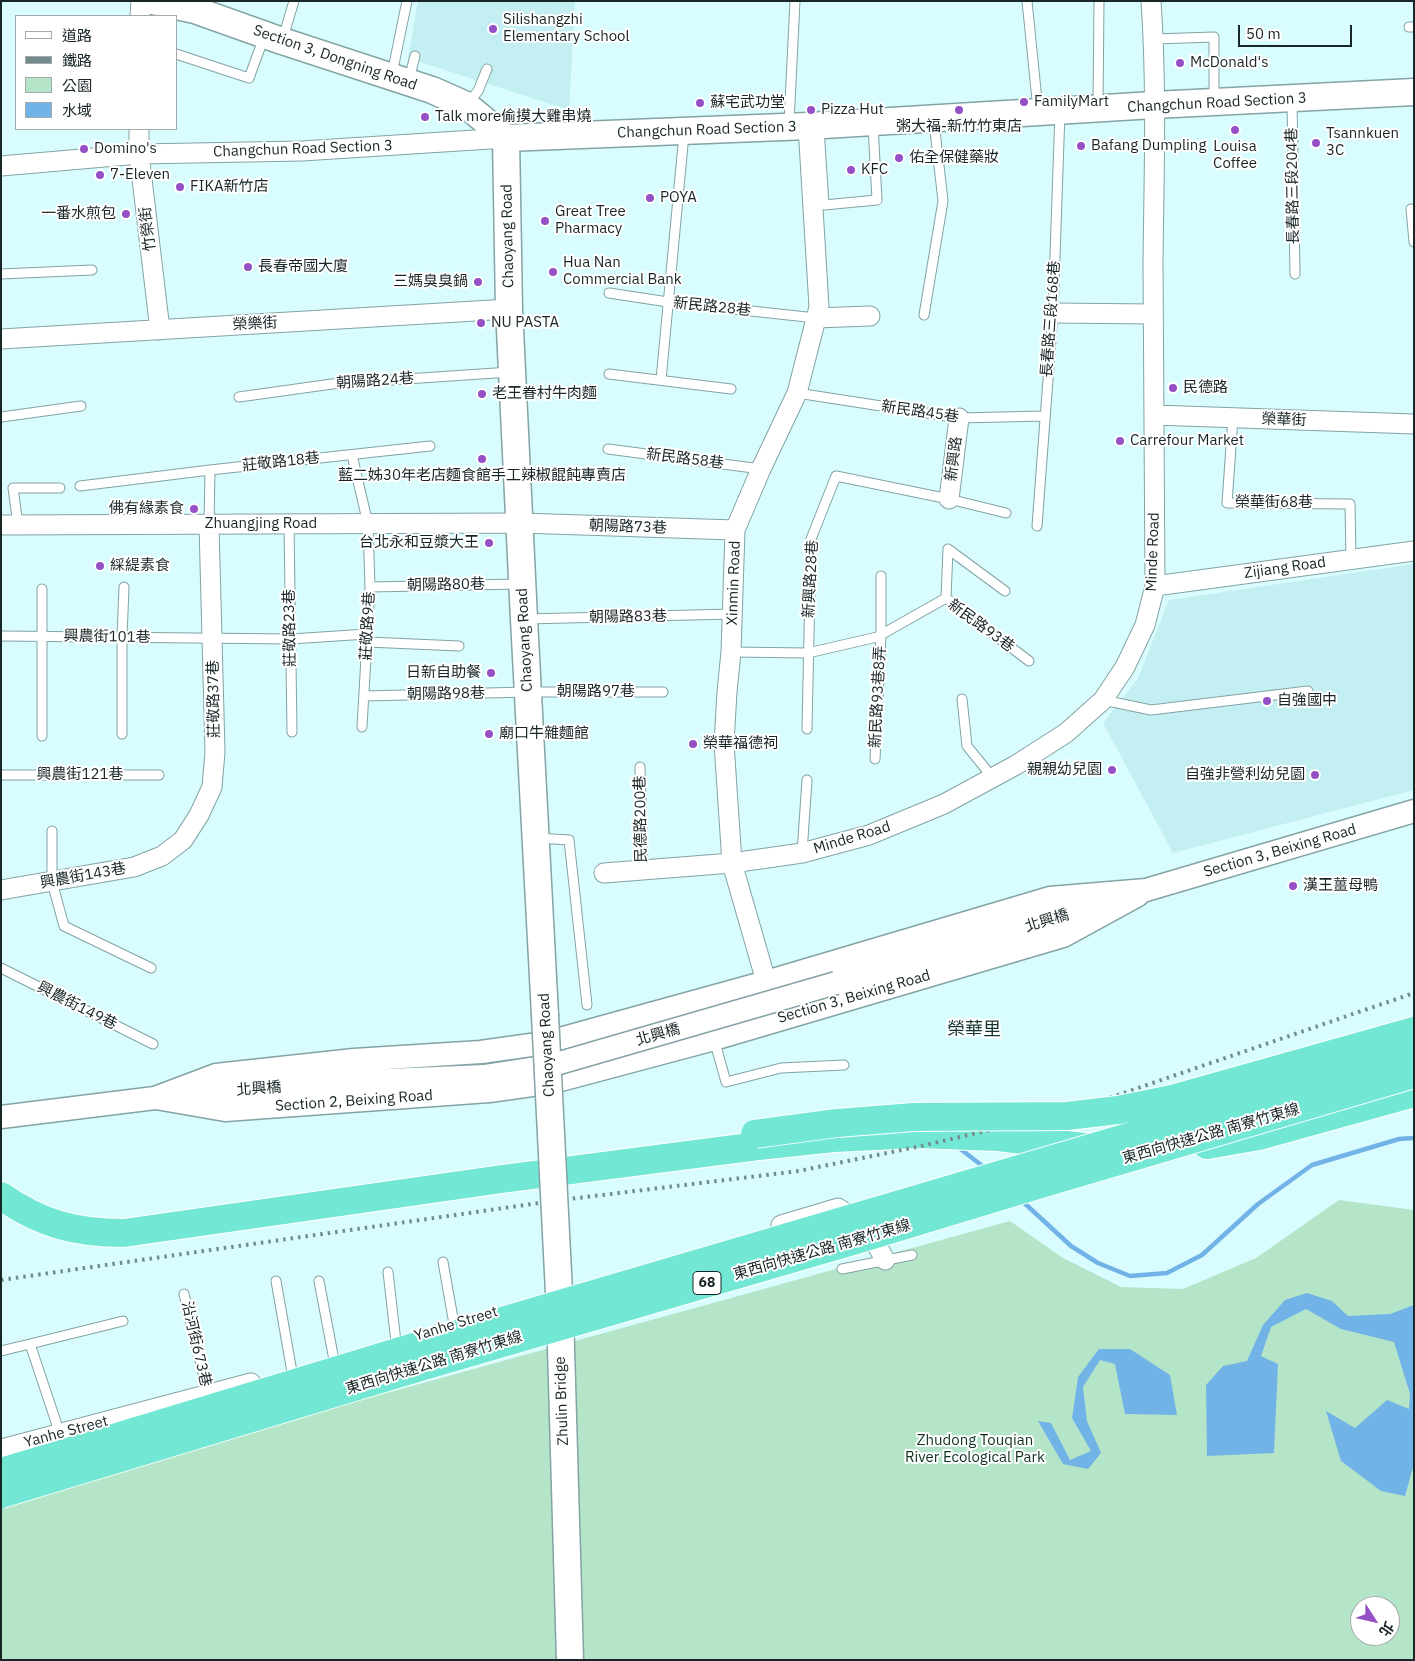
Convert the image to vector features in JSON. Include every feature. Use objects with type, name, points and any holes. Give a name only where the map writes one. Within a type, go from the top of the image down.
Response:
[{"type":"highway","points":[[1,1196],[37,1217],[66,1228],[95,1233],[124,1233],[837,1123],[914,1117],[1067,1116],[1118,1110],[1172,1099],[1414,1031]]},
{"type":"highway","name":"東西向快速公路 南寮竹東線","points":[[1,1472],[404,1350],[1414,1053]]},
{"type":"highway","name":"東西向快速公路 南寮竹東線","points":[[1,1494],[420,1367],[1414,1074]]},
{"type":"highway","points":[[1,1180],[43,1206],[69,1216],[95,1219],[125,1219],[501,1174],[834,1138],[917,1134],[998,1137],[1074,1147],[1129,1150],[1188,1148],[1259,1136],[1414,1093]]},
{"type":"main road","name":"Section 3, Dongning Road","points":[[152,1],[195,10],[273,38],[432,90],[466,105],[506,138]]},
{"type":"main road","name":"Changchun Road Section 3","points":[[506,138],[873,123],[1414,92]]},
{"type":"main road","name":"Chaoyang Road","points":[[506,138],[509,309],[552,1142]]},
{"type":"main road","name":"Zhulin Bridge","points":[[552,1142],[560,1313],[570,1660]]},
{"type":"street","points":[[140,15],[141,1]]},
{"type":"street","name":"Minde Road","points":[[604,872],[732,863],[802,852],[869,835],[944,804],[1016,765],[1066,733],[1103,700],[1125,667],[1145,625],[1155,586],[1153,314],[1154,39],[1151,1]]},
{"type":"street","name":"Xinmin Road","points":[[777,1020],[732,863],[724,742],[732,652],[735,530],[798,393],[819,307],[805,126]]},
{"type":"street","name":"竹榮街","points":[[139,130],[139,154],[160,330]]},
{"type":"street","name":"Changchun Road Section 3","points":[[1,166],[139,154],[302,151],[506,138]]},
{"type":"street","name":"榮樂街","points":[[1,339],[509,309]]},
{"type":"street","points":[[1053,314],[1153,314]]},
{"type":"street","points":[[816,318],[870,316]]},
{"type":"street","name":"榮華街","points":[[1154,415],[1414,424]]},
{"type":"street","name":"新興路","points":[[949,499],[959,418]]},
{"type":"street","name":"Zhuangjing Road","points":[[10,525],[520,523]]},
{"type":"street","name":"朝陽路73巷","points":[[520,523],[735,530]]},
{"type":"street","name":"莊敬路37巷","points":[[162,856],[184,840],[212,788],[215,752],[209,525]]},
{"type":"street","name":"Zijiang Road","points":[[1155,586],[1414,551]]},
{"type":"street","name":"Section 3, Beixing Road","points":[[549,1064],[766,982],[1050,898],[1146,890],[1414,811]]},
{"type":"street","name":"興農街143巷","points":[[1,890],[134,867],[162,856]]},
{"type":"street","name":"Section 3, Beixing Road","points":[[549,1064],[714,1039],[1062,936],[1146,890]]},
{"type":"street","name":"北興橋","points":[[156,1098],[366,1081],[484,1076],[549,1064],[836,983],[1146,890]]},
{"type":"street","name":"Section 2, Beixing Road","points":[[1,1117],[156,1098],[216,1075],[354,1060],[481,1052],[549,1064]]},
{"type":"street","name":"Section 2, Beixing Road","points":[[156,1098],[225,1110],[488,1092],[549,1064]]},
{"type":"street","name":"Yanhe Street","points":[[1,1449],[334,1360],[838,1208],[868,1229],[885,1260]]},
{"type":"lane","points":[[148,15],[152,1]]},
{"type":"lane","points":[[178,55],[248,78],[294,1]]},
{"type":"lane","points":[[400,79],[407,1]]},
{"type":"lane","points":[[795,1],[805,126],[824,205],[877,200],[873,123]]},
{"type":"lane","name":"長春路三段168巷","points":[[1027,1],[1049,112],[1053,314],[1037,526]]},
{"type":"lane","points":[[1098,110],[1099,1]]},
{"type":"lane","points":[[1154,39],[1214,37],[1214,102]]},
{"type":"lane","points":[[400,79],[415,56]]},
{"type":"lane","points":[[466,105],[478,91],[487,68]]},
{"type":"lane","name":"長春路三段204巷","points":[[1292,99],[1295,274]]},
{"type":"lane","points":[[924,315],[943,201],[934,119]]},
{"type":"lane","points":[[661,380],[684,131]]},
{"type":"lane","points":[[1411,209],[1414,242]]},
{"type":"lane","points":[[1,274],[92,270]]},
{"type":"lane","name":"新民路28巷","points":[[609,294],[816,318]]},
{"type":"lane","name":"朝陽路24巷","points":[[239,397],[332,384],[512,371]]},
{"type":"lane","points":[[609,374],[731,389]]},
{"type":"lane","name":"新民路45巷","points":[[798,393],[959,418],[1044,416]]},
{"type":"lane","points":[[1,417],[81,406]]},
{"type":"lane","name":"榮華街68巷","points":[[1233,418],[1227,504],[1350,504],[1351,559]]},
{"type":"lane","name":"莊敬路18巷","points":[[80,486],[430,446]]},
{"type":"lane","name":"新民路58巷","points":[[608,449],[762,469]]},
{"type":"lane","points":[[352,455],[368,524]]},
{"type":"lane","points":[[209,525],[210,470]]},
{"type":"lane","name":"新興路28巷","points":[[808,653],[810,539],[836,476],[949,499]]},
{"type":"lane","points":[[10,525],[13,488],[60,488]]},
{"type":"lane","points":[[949,499],[1006,513]]},
{"type":"lane","name":"莊敬路23巷","points":[[289,524],[292,732]]},
{"type":"lane","name":"莊敬路9巷","points":[[362,727],[370,587],[368,524]]},
{"type":"lane","points":[[946,598],[948,549],[1005,591]]},
{"type":"lane","name":"新民路93巷8弄","points":[[875,759],[881,635],[881,576]]},
{"type":"lane","name":"朝陽路80巷","points":[[370,587],[522,584]]},
{"type":"lane","points":[[122,734],[124,587]]},
{"type":"lane","points":[[42,589],[42,736]]},
{"type":"lane","name":"新民路93巷","points":[[732,652],[808,653],[881,635],[946,598],[1029,661]]},
{"type":"lane","name":"朝陽路83巷","points":[[524,619],[733,614]]},
{"type":"lane","name":"興農街101巷","points":[[1,636],[367,638],[459,646]]},
{"type":"lane","points":[[807,729],[808,653]]},
{"type":"lane","points":[[1103,700],[1151,710],[1308,691]]},
{"type":"lane","name":"朝陽路97巷","points":[[528,692],[663,692]]},
{"type":"lane","name":"朝陽路98巷","points":[[364,696],[528,692]]},
{"type":"lane","points":[[962,699],[967,746],[992,778]]},
{"type":"lane","name":"民德路200巷","points":[[640,767],[643,870]]},
{"type":"lane","name":"興農街121巷","points":[[1,776],[159,775]]},
{"type":"lane","points":[[802,852],[807,780]]},
{"type":"lane","points":[[52,831],[52,882],[64,926],[151,968]]},
{"type":"lane","points":[[536,838],[569,840],[587,1005]]},
{"type":"lane","name":"興農街149巷","points":[[1,968],[153,1044]]},
{"type":"lane","points":[[714,1039],[726,1082],[781,1068],[844,1065]]},
{"type":"lane","points":[[842,1269],[912,1255]]},
{"type":"lane","points":[[443,1262],[454,1324]]},
{"type":"lane","points":[[388,1272],[396,1342]]},
{"type":"lane","points":[[276,1281],[292,1372]]},
{"type":"lane","points":[[319,1281],[334,1360]]},
{"type":"lane","name":"沿河街673巷","points":[[184,1294],[208,1394]]},
{"type":"lane","points":[[1,1351],[123,1320]]},
{"type":"lane","points":[[30,1344],[60,1434]]},
{"type":"shaded area","name":"Silishangzhi Elementary School","points":[[418,1],[575,1],[569,110],[408,58]]},
{"type":"shaded area","name":"自強國中","points":[[1414,564],[1414,790],[1173,853],[1103,723],[1138,678],[1169,600]]},
{"type":"green space","name":"Zhudong Touqian River Ecological Park","points":[[1339,1200],[1414,1210],[1414,1660],[1,1660],[1,1490],[162,1455],[1010,1221],[1063,1258],[1121,1287],[1183,1289],[1256,1258]]},
{"type":"water","points":[[1307,1293],[1332,1301],[1348,1316],[1390,1314],[1414,1305],[1414,1464],[1405,1496],[1381,1491],[1341,1461],[1326,1411],[1355,1428],[1387,1400],[1409,1409],[1410,1394],[1394,1342],[1341,1329],[1306,1309],[1271,1327],[1261,1356],[1278,1364],[1274,1453],[1207,1456],[1206,1385],[1223,1366],[1247,1361],[1263,1325],[1285,1300]]},
{"type":"water","points":[[1099,1349],[1130,1349],[1170,1375],[1177,1415],[1125,1414],[1115,1364],[1100,1360],[1083,1387],[1087,1421],[1101,1453],[1088,1469],[1063,1464],[1038,1421],[1051,1423],[1070,1460],[1091,1451],[1072,1418],[1078,1377]]},
{"type":"waterway","points":[[1021,1200],[1071,1246],[1098,1263],[1130,1276],[1167,1273],[1202,1255],[1258,1204],[1312,1165],[1399,1139],[1414,1138]]},
{"type":"waterway","points":[[958,1147],[985,1168]]},
{"type":"railway","points":[[1,1280],[553,1201],[799,1171],[921,1146],[1033,1120],[1112,1097],[1414,993]]},
{"type":"place","name":"Silishangzhi Elementary School","points":[[493,29]]},
{"type":"place","name":"McDonald's","points":[[1180,63]]},
{"type":"place","name":"FamilyMart","points":[[1024,102]]},
{"type":"place","name":"蘇宅武功堂","points":[[700,103]]},
{"type":"place","name":"Pizza Hut","points":[[811,110]]},
{"type":"place","name":"粥大福-新竹竹東店","points":[[959,110]]},
{"type":"place","name":"Talk more偷摸大雞串燒","points":[[425,117]]},
{"type":"place","name":"Louisa Coffee","points":[[1235,130]]},
{"type":"place","name":"Tsannkuen 3C","points":[[1316,143]]},
{"type":"place","name":"Bafang Dumpling","points":[[1081,146]]},
{"type":"place","name":"Domino's","points":[[84,149]]},
{"type":"place","name":"佑全保健藥妝","points":[[899,158]]},
{"type":"place","name":"KFC","points":[[851,170]]},
{"type":"place","name":"7-Eleven","points":[[100,175]]},
{"type":"place","name":"FIKA新竹店","points":[[180,187]]},
{"type":"place","name":"POYA","points":[[650,198]]},
{"type":"place","name":"一番水煎包","points":[[126,214]]},
{"type":"place","name":"Great Tree Pharmacy","points":[[545,221]]},
{"type":"place","name":"長春帝國大廈","points":[[248,267]]},
{"type":"place","name":"Hua Nan Commercial Bank","points":[[553,272]]},
{"type":"place","name":"三媽臭臭鍋","points":[[478,282]]},
{"type":"place","name":"NU PASTA","points":[[481,323]]},
{"type":"place","name":"民德路","points":[[1173,388]]},
{"type":"place","name":"老王眷村牛肉麵","points":[[482,394]]},
{"type":"place","name":"Carrefour Market","points":[[1120,441]]},
{"type":"place","name":"藍二姊30年老店麵食館手工辣椒餛飩專賣店","points":[[482,459]]},
{"type":"place","name":"佛有緣素食","points":[[194,509]]},
{"type":"place","name":"台北永和豆漿大王","points":[[489,543]]},
{"type":"place","name":"綵緹素食","points":[[100,566]]},
{"type":"place","name":"日新自助餐","points":[[491,673]]},
{"type":"place","name":"自強國中","points":[[1267,701]]},
{"type":"place","name":"廟口牛雜麵館","points":[[489,734]]},
{"type":"place","name":"榮華福德祠","points":[[693,744]]},
{"type":"place","name":"親親幼兒園","points":[[1112,770]]},
{"type":"place","name":"自強非營利幼兒園","points":[[1315,775]]},
{"type":"place","name":"漢王薑母鴨","points":[[1293,886]]},
{"type":"district","name":"榮華里","points":[[974,1030]]}]
